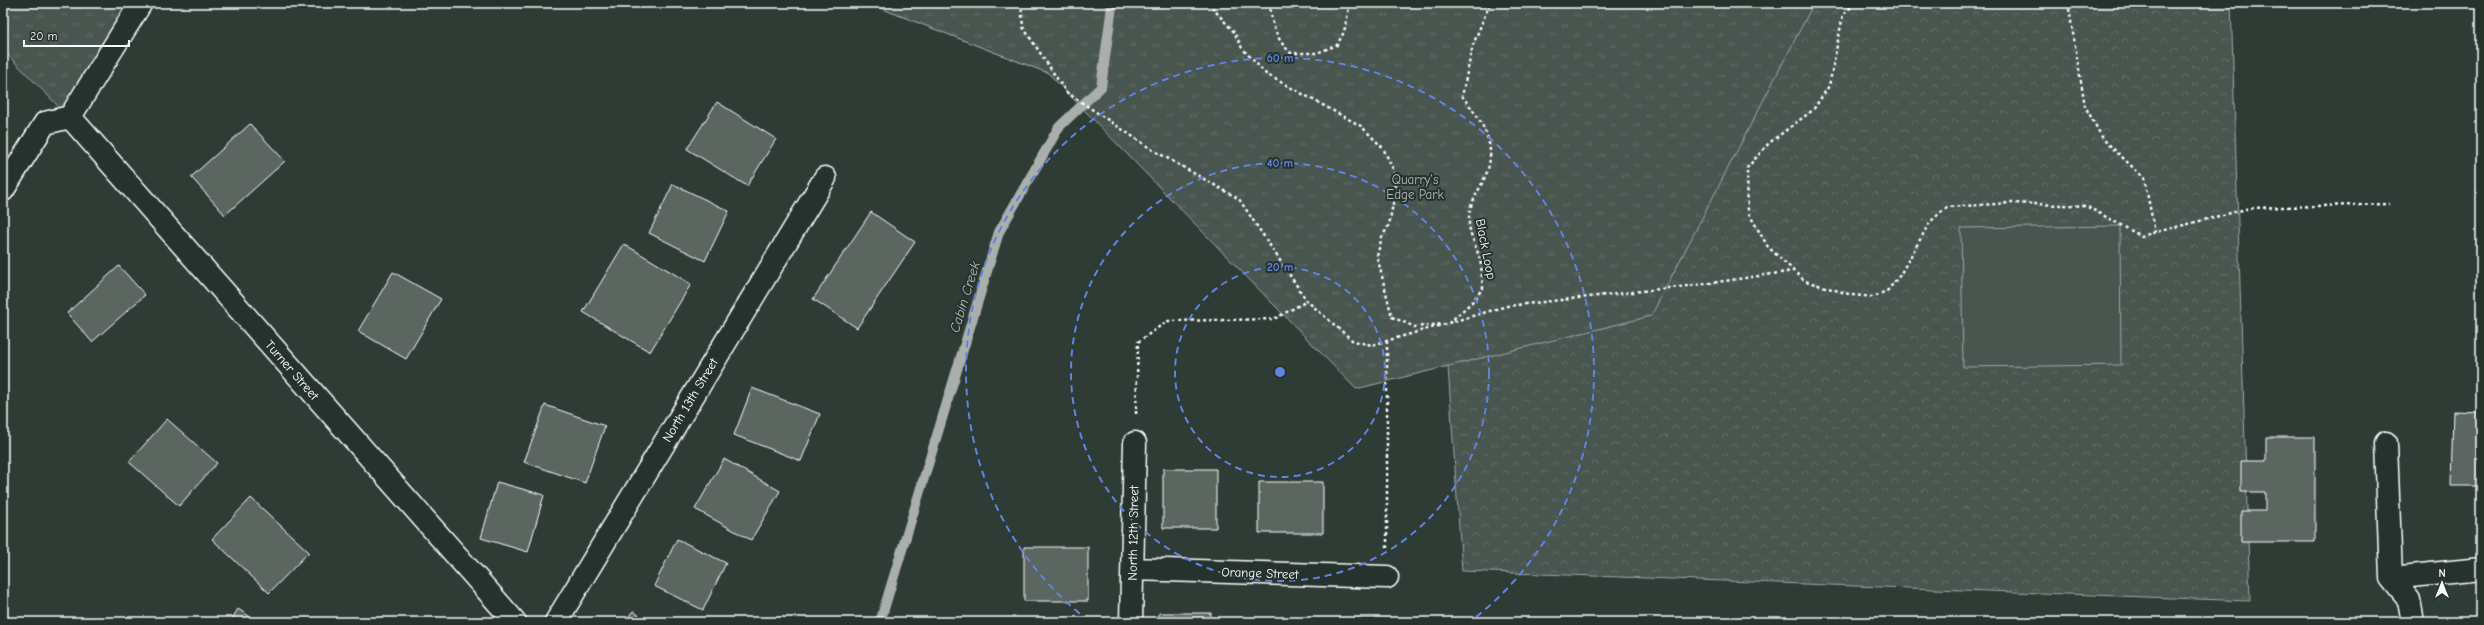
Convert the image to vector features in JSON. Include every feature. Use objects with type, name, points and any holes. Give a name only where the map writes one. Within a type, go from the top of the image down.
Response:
[{"type":"street","points":[[3,190],[45,123],[70,117],[141,3]]},
{"type":"street","name":"Turner Street","points":[[70,117],[515,622]]},
{"type":"street","name":"North 13th Street","points":[[556,622],[825,178]]},
{"type":"street","name":"North 12th Street","points":[[1131,622],[1135,443]]},
{"type":"street","points":[[2386,443],[2392,578],[2409,600],[2413,622]]},
{"type":"street","name":"Orange Street","points":[[1133,569],[1387,577]]},
{"type":"street","points":[[2392,578],[2481,569]]},
{"type":"path","points":[[1021,3],[1023,27],[1066,92],[1153,150],[1238,199],[1307,301],[1354,341],[1372,345],[1507,306],[1697,285],[1794,271]]},
{"type":"path","points":[[1208,3],[1234,32],[1242,48],[1266,74],[1361,126],[1383,148],[1394,171],[1395,193],[1388,225],[1382,237],[1377,256],[1392,317],[1415,327],[1448,323]]},
{"type":"path","points":[[1270,3],[1271,15],[1279,43],[1291,53],[1317,53],[1337,45],[1344,32],[1350,3]]},
{"type":"path","name":"Black Loop","points":[[1448,323],[1472,302],[1483,288],[1480,261],[1468,219],[1471,202],[1484,179],[1490,163],[1488,138],[1481,120],[1462,96],[1473,45],[1490,3]]},
{"type":"path","points":[[1855,3],[1844,15],[1829,86],[1813,110],[1769,144],[1747,168],[1748,212],[1768,247],[1805,282],[1852,295],[1874,296],[1888,290],[1900,275],[1930,222],[1947,207],[2012,203],[2086,206],[2141,236],[2250,208],[2390,204]]},
{"type":"path","points":[[2068,3],[2085,106],[2103,139],[2144,178],[2155,232]]},
{"type":"path","points":[[1135,443],[1138,342],[1167,322],[1274,319],[1307,301]]},
{"type":"path","points":[[1387,341],[1387,577]]},
{"type":"green space","points":[[3,3],[131,3],[68,116],[3,50]]},
{"type":"green space","name":"Quarry's Edge Park","points":[[867,3],[1814,3],[1651,316],[1356,389],[1048,73]]},
{"type":"green space","points":[[868,3],[2231,3],[2250,601],[1462,571],[1446,337],[1048,73]]},
{"type":"green space","points":[[2120,226],[2121,365],[1963,367],[1961,228]]},
{"type":"building","points":[[717,102],[776,139],[747,186],[687,149]]},
{"type":"building","points":[[250,124],[285,161],[225,215],[191,177]]},
{"type":"building","points":[[673,184],[729,211],[705,261],[649,233]]},
{"type":"building","points":[[871,212],[915,242],[857,328],[813,299]]},
{"type":"building","points":[[624,244],[691,284],[650,352],[583,312]]},
{"type":"building","points":[[119,266],[145,295],[92,342],[67,313]]},
{"type":"building","points":[[393,272],[441,299],[406,359],[358,331]]},
{"type":"building","points":[[752,388],[820,414],[801,461],[734,435]]},
{"type":"building","points":[[545,405],[605,426],[585,483],[524,462]]},
{"type":"building","points":[[2453,411],[2481,412],[2481,486],[2451,486]]},
{"type":"building","points":[[167,419],[217,463],[179,506],[129,462]]},
{"type":"building","points":[[2266,437],[2315,437],[2315,542],[2241,542],[2241,511],[2265,511],[2265,492],[2241,492],[2241,461],[2266,461]]},
{"type":"building","points":[[724,459],[780,491],[751,540],[695,509]]},
{"type":"building","points":[[1163,469],[1216,469],[1216,528],[1163,528]]},
{"type":"building","points":[[497,482],[544,495],[528,552],[481,538]]},
{"type":"building","points":[[1259,482],[1323,482],[1323,533],[1259,533]]},
{"type":"building","points":[[251,498],[309,552],[269,593],[212,539]]},
{"type":"building","points":[[677,539],[726,563],[703,610],[654,586]]},
{"type":"building","points":[[1024,547],[1088,547],[1088,601],[1024,601]]},
{"type":"building","points":[[238,609],[258,622],[230,622]]},
{"type":"building","points":[[633,611],[648,622],[624,622]]},
{"type":"building","points":[[1159,613],[1211,613],[1211,622],[1159,622]]},
{"type":"building","points":[[1352,619],[1407,619],[1407,622],[1352,622]]},
{"type":"waterway","name":"Cabin Creek","points":[[880,622],[999,232],[1059,127],[1101,87],[1112,6],[1110,3]]}]
